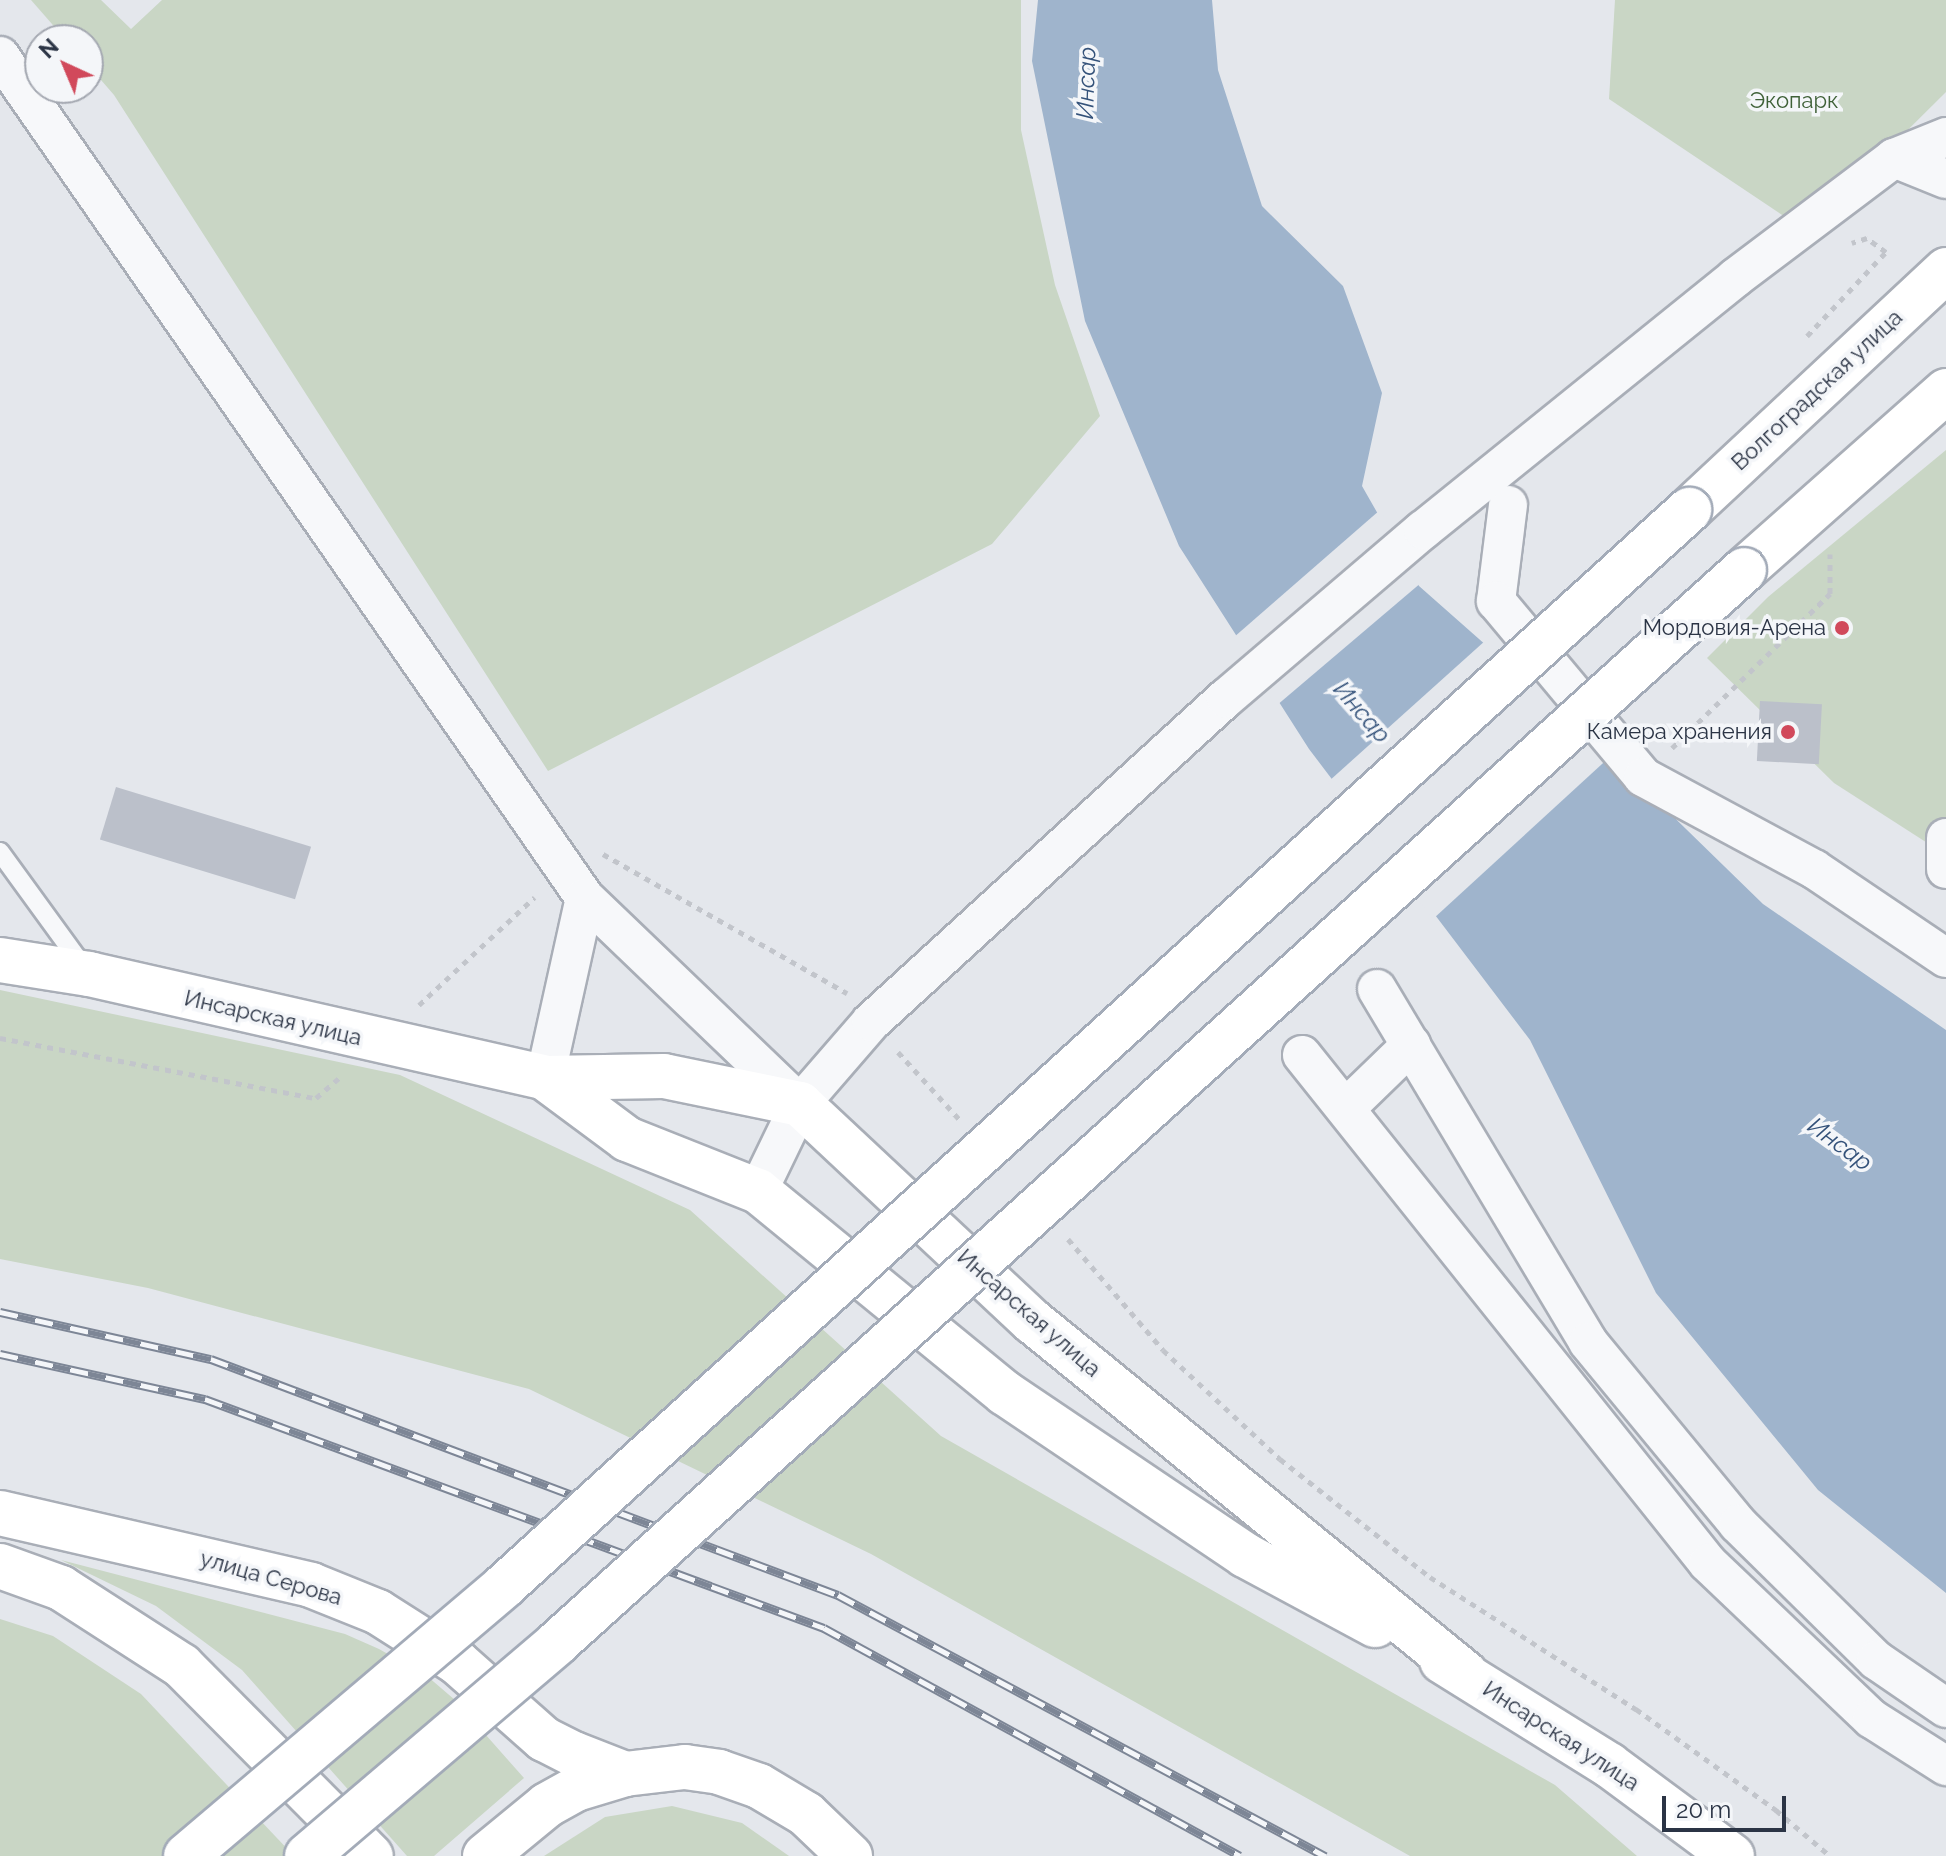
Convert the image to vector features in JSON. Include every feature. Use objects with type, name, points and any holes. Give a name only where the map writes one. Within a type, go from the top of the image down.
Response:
[{"type":"street","points":[[0,56],[585,898],[800,1104]]},
{"type":"street","points":[[758,1191],[800,1104],[871,1022],[1226,698],[1423,530],[1735,278],[1894,158],[1946,137]]},
{"type":"street","points":[[1894,158],[1946,179]]},
{"type":"street","name":"Волгоградская улица","points":[[186,1856],[504,1586],[1689,510],[1946,270]]},
{"type":"street","points":[[307,1856],[557,1643],[1946,391]]},
{"type":"street","points":[[1508,505],[1496,601],[1643,777],[1814,869],[1946,958]]},
{"type":"street","points":[[1946,838],[1946,869]]},
{"type":"street","points":[[545,1078],[585,898]]},
{"type":"street","name":"Инсарская улица","points":[[0,960],[89,974],[545,1078],[664,1076],[800,1104],[1032,1321],[1466,1674]]},
{"type":"street","points":[[1377,989],[1588,1342],[1738,1524],[1876,1660],[1946,1708]]},
{"type":"street","points":[[1346,1108],[1411,1045]]},
{"type":"street","points":[[1302,1055],[1708,1563],[1872,1719],[1946,1766]]},
{"type":"street","name":"Инсарская улица","points":[[545,1078],[627,1139],[758,1191],[1005,1393],[1245,1555],[1466,1674],[1609,1765],[1732,1856]]},
{"type":"street","name":"улица Серова","points":[[0,1513],[311,1585],[378,1612],[458,1663],[544,1739],[625,1774]]},
{"type":"street","points":[[0,1566],[61,1588],[182,1666],[371,1856]]},
{"type":"street","points":[[485,1856],[547,1805],[576,1789],[625,1774],[685,1767],[732,1777],[806,1814],[845,1855]]},
{"type":"lane","points":[[0,852],[89,974]]},
{"type":"path","points":[[1643,777],[1830,594],[1830,554]]},
{"type":"path","points":[[1082,1254],[1163,1350],[1280,1459],[1430,1577],[1583,1672],[1776,1810],[1830,1856]]},
{"type":"green space","points":[[31,0],[101,0],[131,29],[162,0],[1021,0],[1021,130],[1055,285],[1100,416],[992,544],[548,771],[104,83],[104,24],[52,24]]},
{"type":"green space","name":"Экопарк","points":[[1615,0],[1946,0],[1946,92],[1806,231],[1609,99]]},
{"type":"green space","name":"Мордовия-Арена","points":[[1946,450],[1946,855],[1834,783],[1707,658],[1768,597]]},
{"type":"green space","points":[[0,990],[400,1075],[690,1210],[941,1436],[1555,1785],[1637,1856],[1410,1856],[871,1554],[529,1389],[148,1288],[0,1259]]},
{"type":"green space","points":[[61,1560],[345,1634],[379,1649],[427,1676],[455,1700],[524,1778],[434,1856],[407,1856],[242,1670],[156,1606]]},
{"type":"green space","points":[[0,1619],[53,1636],[141,1694],[294,1856],[0,1856]]},
{"type":"green space","points":[[672,1806],[742,1823],[789,1856],[544,1856],[605,1817]]},
{"type":"water","name":"Инсар","points":[[1038,0],[1212,0],[1218,70],[1262,206],[1343,286],[1382,393],[1362,486],[1419,586],[1609,754],[1763,904],[1946,1030],[1946,1593],[1818,1490],[1656,1293],[1530,1040],[1309,749],[1179,546],[1085,321],[1032,61]]},
{"type":"pier","points":[[1380,510],[1422,582],[1276,706],[1233,638]]},
{"type":"pier","points":[[1486,640],[1614,753],[1433,919],[1328,782]]},
{"type":"building","name":"Камера хранения","points":[[1760,701],[1822,704],[1819,764],[1757,761]]},
{"type":"building","points":[[116,787],[311,847],[295,899],[100,840]]},
{"type":"railway","points":[[0,1312],[211,1359],[838,1595],[1325,1856]]},
{"type":"railway","points":[[0,1354],[205,1399],[824,1628],[1240,1856]]},
{"type":"place","name":"Мордовия-Арена","points":[[1842,628]]},
{"type":"place","name":"Камера хранения","points":[[1788,732]]}]
